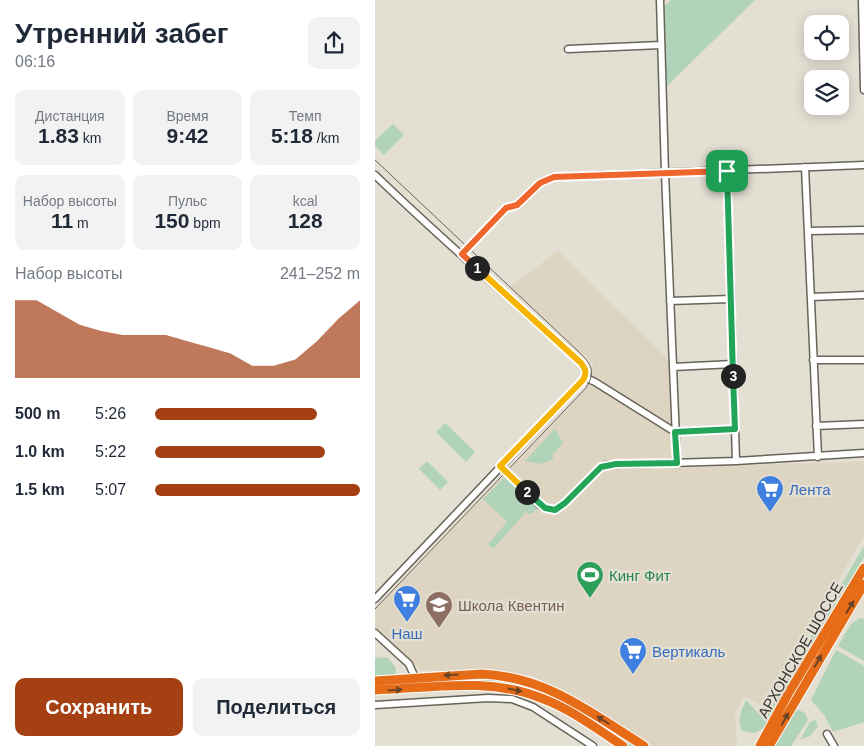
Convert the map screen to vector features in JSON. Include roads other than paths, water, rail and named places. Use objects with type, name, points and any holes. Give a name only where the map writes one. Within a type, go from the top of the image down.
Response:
[{"type":"highway","name":"АРХОНСКОЕ ШОССЕ","points":[[760,746],[793,686],[864,568]]},
{"type":"highway","name":"АРХОНСКОЕ ШОССЕ","points":[[769,746],[864,584]]},
{"type":"highway","points":[[375,681],[482,674],[529,681],[565,696],[644,746]]},
{"type":"highway","points":[[375,690],[486,686],[516,690],[543,698],[566,709],[623,746]]},
{"type":"street","points":[[660,0],[677,463]]},
{"type":"street","points":[[862,0],[864,90]]},
{"type":"street","points":[[567,49],[661,45]]},
{"type":"street","points":[[462,254],[506,208],[517,205],[540,183],[554,177],[864,166]]},
{"type":"street","points":[[805,167],[818,457]]},
{"type":"street","points":[[727,171],[736,461]]},
{"type":"street","points":[[375,175],[586,369],[584,378],[375,599]]},
{"type":"street","points":[[808,232],[864,230]]},
{"type":"street","points":[[811,297],[864,295]]},
{"type":"street","points":[[670,301],[731,299]]},
{"type":"street","points":[[813,360],[864,360]]},
{"type":"street","points":[[673,367],[733,364]]},
{"type":"street","points":[[584,378],[595,382],[675,432],[735,429]]},
{"type":"street","points":[[816,426],[864,424]]},
{"type":"street","points":[[500,466],[540,505],[555,510],[565,503],[601,467],[616,464],[736,461],[864,453]]},
{"type":"street","points":[[375,633],[409,664],[413,673],[414,689]]},
{"type":"street","points":[[375,704],[481,698],[512,699],[533,707],[593,746]]},
{"type":"street","points":[[827,734],[834,746]]},
{"type":"tram line","points":[[375,160],[579,352],[590,365],[592,373],[586,388],[375,609]]},
{"type":"place","name":"Лента","points":[[770,513]]},
{"type":"place","name":"Кинг Фит","points":[[590,599]]},
{"type":"place","name":"Наш","points":[[407,623]]},
{"type":"place","name":"Школа Квентин","points":[[439,629]]},
{"type":"place","name":"Вертикаль","points":[[633,675]]}]
